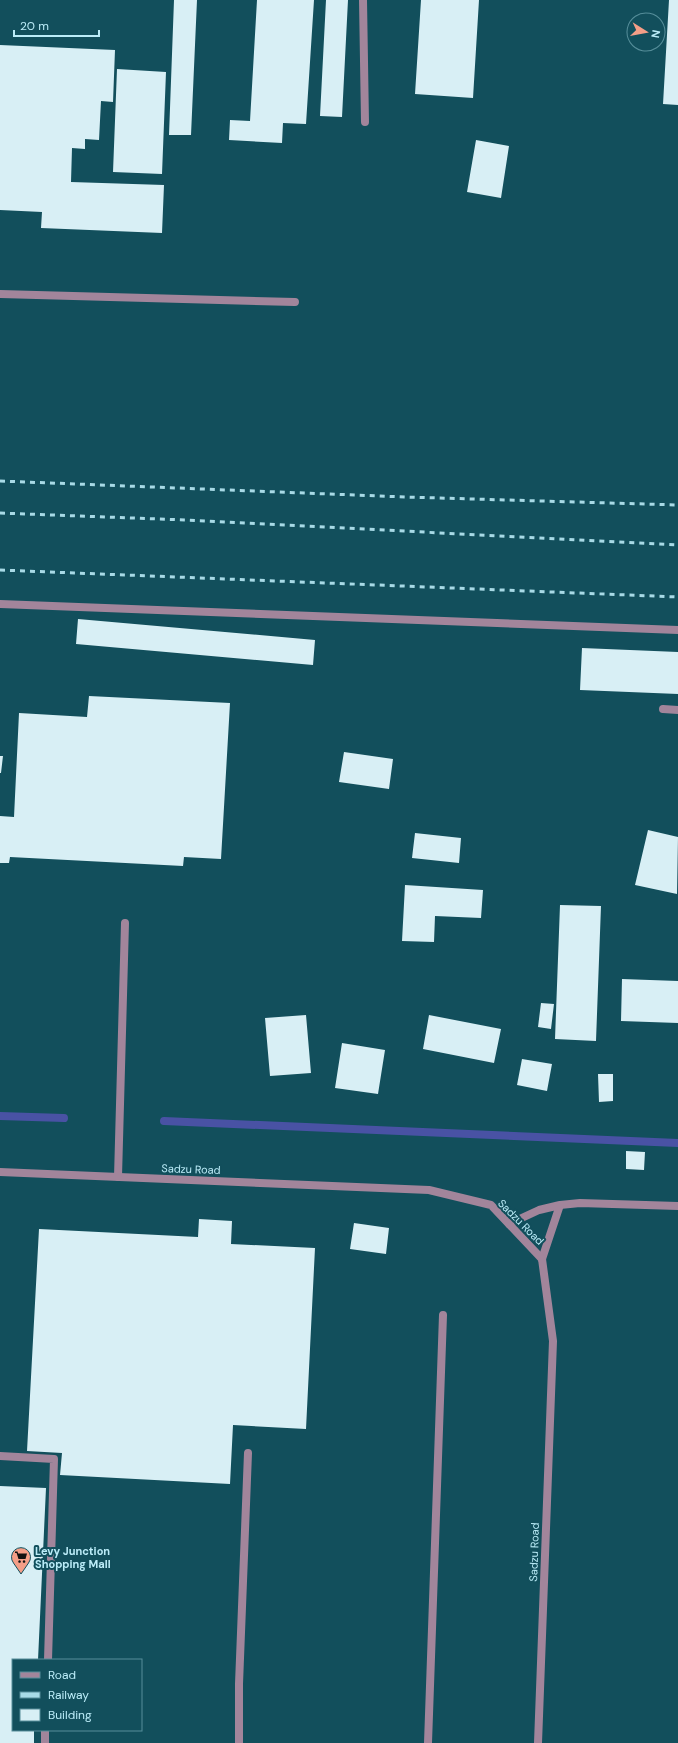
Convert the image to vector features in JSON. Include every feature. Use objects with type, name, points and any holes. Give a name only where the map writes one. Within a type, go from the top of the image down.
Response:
[{"type":"street","points":[[363,0],[365,122]]},
{"type":"street","points":[[0,294],[295,302]]},
{"type":"street","points":[[0,604],[678,630]]},
{"type":"street","points":[[663,709],[678,710]]},
{"type":"street","points":[[118,1177],[125,923]]},
{"type":"street","name":"Sadzu Road","points":[[0,1172],[429,1190],[491,1205],[542,1259],[553,1341],[538,1743]]},
{"type":"street","points":[[509,1224],[539,1210],[560,1205],[580,1203],[678,1206]]},
{"type":"street","points":[[542,1259],[560,1205]]},
{"type":"street","points":[[428,1743],[443,1315]]},
{"type":"street","points":[[239,1743],[239,1684],[248,1453]]},
{"type":"street","points":[[0,1456],[54,1459],[48,1659]]},
{"type":"street","points":[[45,1731],[45,1743]]},
{"type":"building","points":[[174,0],[197,0],[191,135],[169,135]]},
{"type":"building","points":[[257,0],[314,0],[306,124],[283,123],[282,143],[229,140],[230,120],[250,121]]},
{"type":"building","points":[[326,0],[348,0],[342,117],[320,116]]},
{"type":"building","points":[[421,0],[479,0],[473,98],[415,94]]},
{"type":"building","points":[[669,0],[678,0],[678,105],[663,104]]},
{"type":"building","points":[[0,45],[115,50],[113,102],[101,101],[99,140],[85,139],[85,149],[72,148],[71,182],[164,185],[162,233],[41,228],[42,212],[0,210]]},
{"type":"building","points":[[117,69],[166,72],[162,174],[113,172]]},
{"type":"building","points":[[476,140],[509,146],[501,198],[467,192]]},
{"type":"building","points":[[78,619],[315,640],[313,665],[76,644]]},
{"type":"building","points":[[582,648],[678,652],[678,694],[580,690]]},
{"type":"building","points":[[89,696],[230,703],[221,859],[184,857],[183,866],[10,857],[9,863],[0,863],[0,816],[14,817],[19,713],[87,717]]},
{"type":"building","points":[[344,752],[393,759],[389,789],[339,782]]},
{"type":"building","points":[[0,756],[3,756],[1,773],[0,773]]},
{"type":"building","points":[[648,830],[678,837],[677,894],[635,885]]},
{"type":"building","points":[[415,833],[461,838],[459,863],[412,858]]},
{"type":"building","points":[[405,885],[483,890],[481,918],[435,916],[434,942],[402,941]]},
{"type":"building","points":[[560,905],[601,906],[596,1041],[555,1039]]},
{"type":"building","points":[[622,979],[678,981],[678,1023],[621,1021]]},
{"type":"building","points":[[541,1003],[554,1004],[551,1029],[538,1027]]},
{"type":"building","points":[[306,1015],[311,1073],[270,1076],[265,1018]]},
{"type":"building","points":[[429,1015],[501,1029],[494,1063],[423,1049]]},
{"type":"building","points":[[342,1043],[385,1050],[378,1094],[335,1088]]},
{"type":"building","points":[[522,1059],[552,1064],[547,1091],[517,1085]]},
{"type":"building","points":[[598,1074],[613,1074],[613,1101],[599,1102]]},
{"type":"building","points":[[626,1151],[645,1152],[644,1170],[626,1169]]},
{"type":"building","points":[[199,1219],[232,1221],[231,1244],[315,1248],[306,1429],[233,1425],[230,1484],[60,1475],[62,1453],[27,1451],[39,1229],[198,1237]]},
{"type":"building","points":[[354,1223],[389,1228],[386,1254],[350,1249]]},
{"type":"building","name":"Levy Junction Shopping Mall","points":[[0,1486],[46,1488],[38,1659],[12,1659],[12,1731],[34,1731],[34,1743],[0,1743]]},
{"type":"waterway","points":[[0,1116],[64,1118]]},
{"type":"waterway","points":[[164,1121],[678,1143]]},
{"type":"railway","points":[[0,481],[405,497],[678,505]]},
{"type":"railway","points":[[0,513],[186,520],[678,545]]},
{"type":"railway","points":[[0,570],[678,597]]},
{"type":"place","name":"Levy Junction Shopping Mall","points":[[21,1574]]}]
